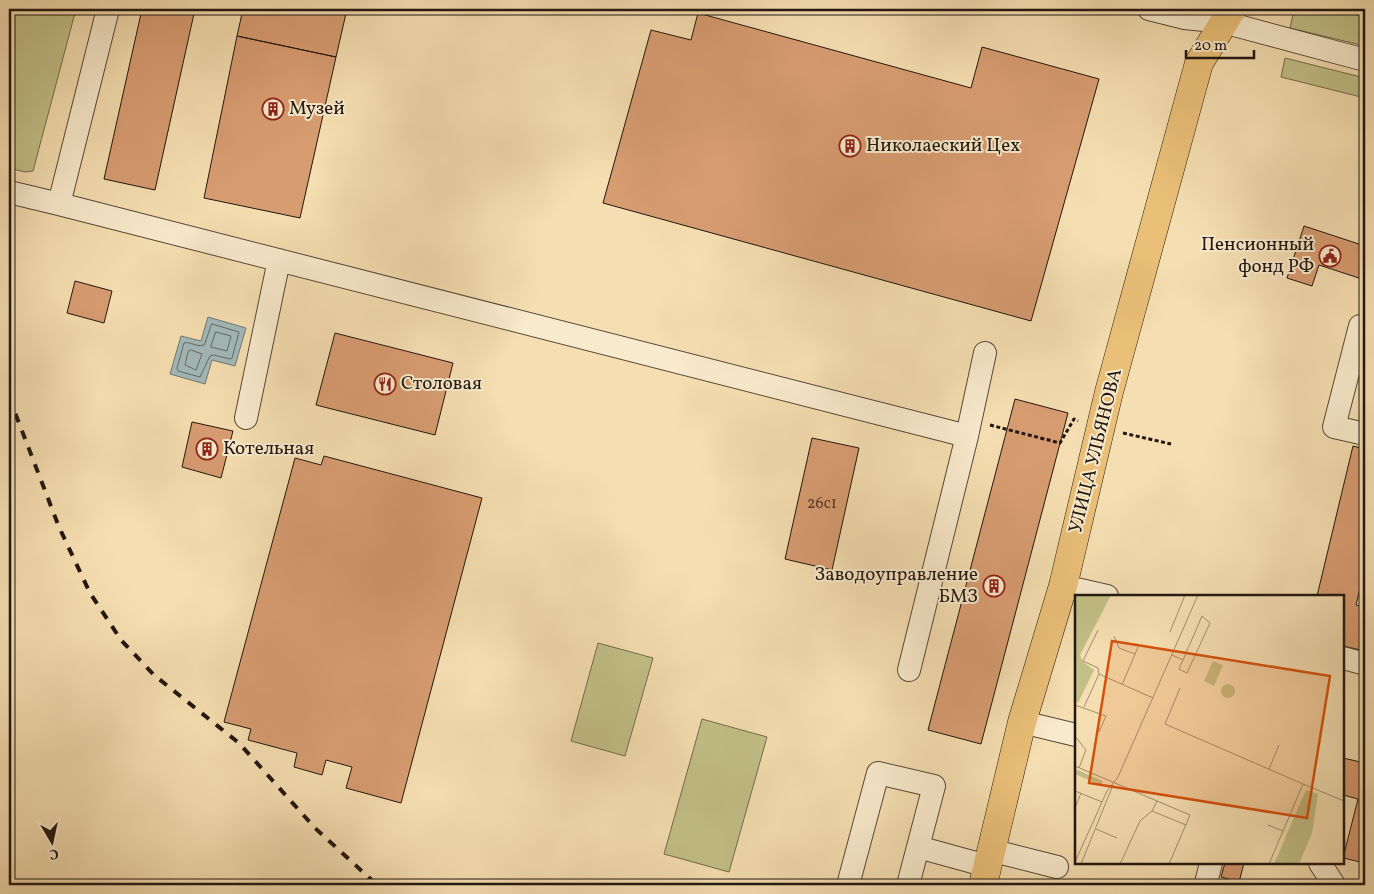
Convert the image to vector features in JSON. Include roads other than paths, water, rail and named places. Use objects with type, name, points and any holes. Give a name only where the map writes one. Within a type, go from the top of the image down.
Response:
[{"type":"main road","name":"УЛИЦА УЛЬЯНОВА","points":[[987,867],[1022,722],[1063,586],[1109,392],[1200,63],[1226,13]]},
{"type":"street","points":[[59,204],[108,9]]},
{"type":"street","points":[[1149,9],[1185,18],[1226,13],[1365,60]]},
{"type":"street","points":[[9,192],[967,436]]},
{"type":"street","points":[[246,418],[279,260]]},
{"type":"street","points":[[1360,326],[1334,427],[1365,434]]},
{"type":"street","points":[[909,670],[967,436],[985,353]]},
{"type":"street","points":[[1063,586],[1102,595]]},
{"type":"street","points":[[1344,658],[1365,664]]},
{"type":"street","points":[[1022,722],[1075,735]]},
{"type":"street","points":[[848,885],[878,773],[934,786],[908,885]]},
{"type":"street","points":[[918,847],[987,867],[1057,867]]},
{"type":"street","points":[[1321,864],[1334,885]]},
{"type":"water","points":[[208,317],[246,328],[235,366],[212,360],[205,384],[170,374],[181,336],[201,341]]},
{"type":"railway","points":[[9,397],[59,527],[90,593],[121,640],[154,675],[239,743],[315,828],[377,885]]},
{"type":"place","name":"Музей","points":[[273,109]]},
{"type":"place","name":"Николаеский Цех","points":[[850,146]]},
{"type":"place","name":"Пенсионный фонд РФ","points":[[1330,256]]},
{"type":"place","name":"Столовая","points":[[385,384]]},
{"type":"place","name":"Котельная","points":[[207,449]]},
{"type":"place","name":"Заводоуправление БМЗ","points":[[994,586]]}]
